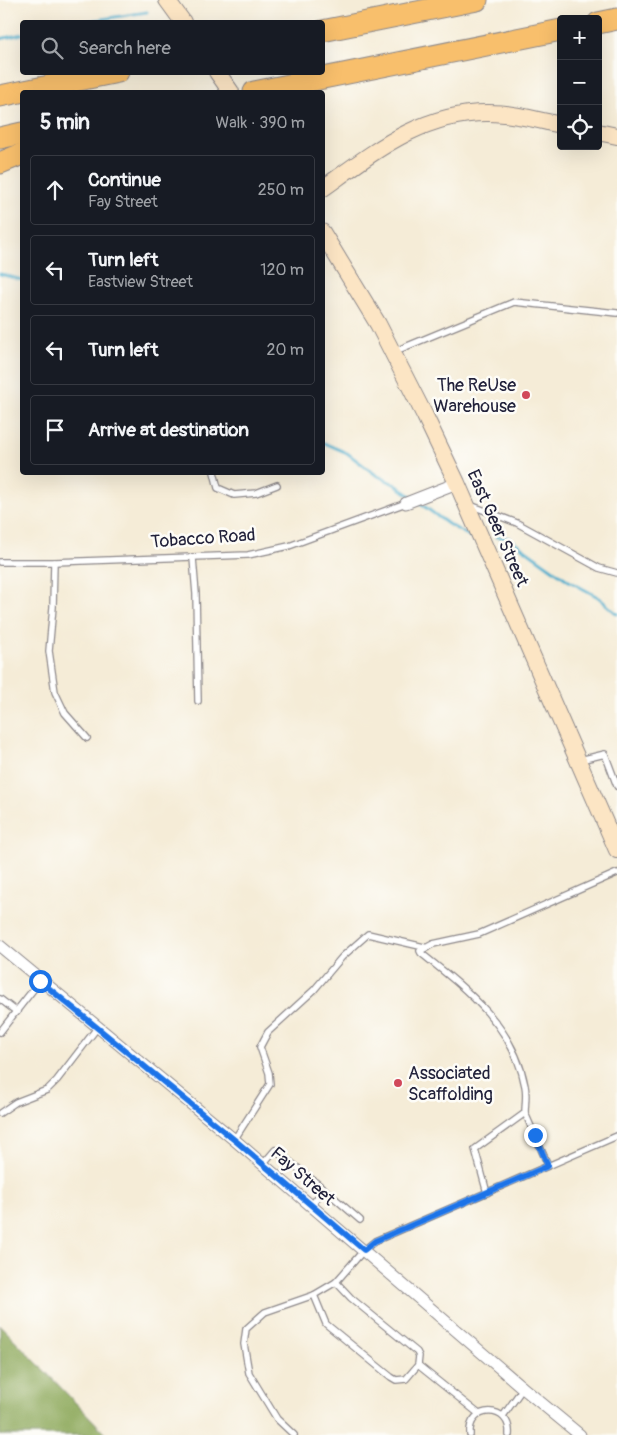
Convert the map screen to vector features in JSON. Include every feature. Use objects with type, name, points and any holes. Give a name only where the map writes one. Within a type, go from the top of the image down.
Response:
[{"type":"highway","points":[[325,30],[477,0]]},
{"type":"highway","points":[[602,22],[617,19]]},
{"type":"highway","points":[[265,90],[557,31]]},
{"type":"highway","points":[[30,90],[103,75]]},
{"type":"highway","points":[[0,96],[20,92]]},
{"type":"highway","points":[[0,138],[20,133]]},
{"type":"highway","points":[[0,163],[20,155]]},
{"type":"main road","points":[[167,0],[182,20]]},
{"type":"main road","points":[[219,75],[230,90]]},
{"type":"main road","points":[[325,187],[365,158],[396,139],[434,120],[461,115],[489,113],[521,116],[557,124]]},
{"type":"main road","points":[[602,133],[617,136]]},
{"type":"main road","name":"East Geer Street","points":[[325,237],[394,352],[457,483],[578,761],[613,831],[617,850]]},
{"type":"street","name":"Tobacco Road","points":[[406,503],[457,483]]},
{"type":"street","name":"Fay Street","points":[[0,946],[234,1140],[580,1435]]},
{"type":"lane","points":[[394,352],[514,302],[617,313]]},
{"type":"lane","points":[[215,475],[218,488],[234,495],[256,493],[277,485]]},
{"type":"lane","name":"Tobacco Road","points":[[0,562],[54,562],[248,555],[289,546],[406,503]]},
{"type":"lane","points":[[466,503],[517,523],[599,568],[617,573]]},
{"type":"lane","points":[[193,558],[196,594],[198,701]]},
{"type":"lane","points":[[54,562],[53,607],[49,651],[55,692],[65,713],[87,738]]},
{"type":"lane","points":[[578,761],[605,754],[617,786]]},
{"type":"lane","points":[[234,1140],[270,1084],[269,1072],[260,1046],[268,1032],[314,990],[342,957],[368,934],[425,947],[479,934],[617,873]]},
{"type":"lane","points":[[425,947],[421,949],[421,953],[485,1008],[505,1034],[519,1061],[526,1088],[525,1113],[548,1166]]},
{"type":"lane","points":[[0,1032],[40,981]]},
{"type":"lane","points":[[0,999],[17,1012]]},
{"type":"lane","points":[[0,1113],[16,1102],[47,1090],[98,1028]]},
{"type":"lane","points":[[486,1193],[475,1150],[525,1113]]},
{"type":"lane","points":[[294,1435],[277,1420],[249,1373],[244,1344],[246,1329],[256,1318],[265,1312],[314,1295],[336,1282],[364,1250],[375,1241],[617,1136]]},
{"type":"lane","points":[[262,1164],[274,1150],[360,1220]]},
{"type":"lane","points":[[311,1206],[324,1189]]},
{"type":"lane","points":[[314,1295],[326,1324],[391,1377],[401,1381],[406,1379],[418,1365],[420,1356],[350,1298],[336,1282]]},
{"type":"lane","points":[[418,1365],[479,1414]]},
{"type":"lane","points":[[503,1416],[523,1388]]},
{"type":"lane","points":[[470,1435],[471,1426],[479,1414],[489,1411],[503,1416],[509,1426],[510,1435]]},
{"type":"green space","points":[[0,1325],[107,1435],[0,1435]]},
{"type":"waterway","points":[[96,20],[147,12]]},
{"type":"waterway","points":[[0,39],[20,34]]},
{"type":"waterway","points":[[0,274],[20,279]]},
{"type":"waterway","points":[[325,443],[347,453],[376,475],[396,485],[412,497]]},
{"type":"waterway","points":[[417,501],[448,524],[471,537]]},
{"type":"waterway","points":[[496,537],[509,538],[569,581],[598,597],[617,614]]},
{"type":"place","name":"The ReUse Warehouse","points":[[526,395]]},
{"type":"place","name":"Associated Scaffolding","points":[[398,1083]]},
{"type":"route","points":[[40,981],[237,1142],[364,1250],[375,1241],[548,1166],[535,1135]]}]
